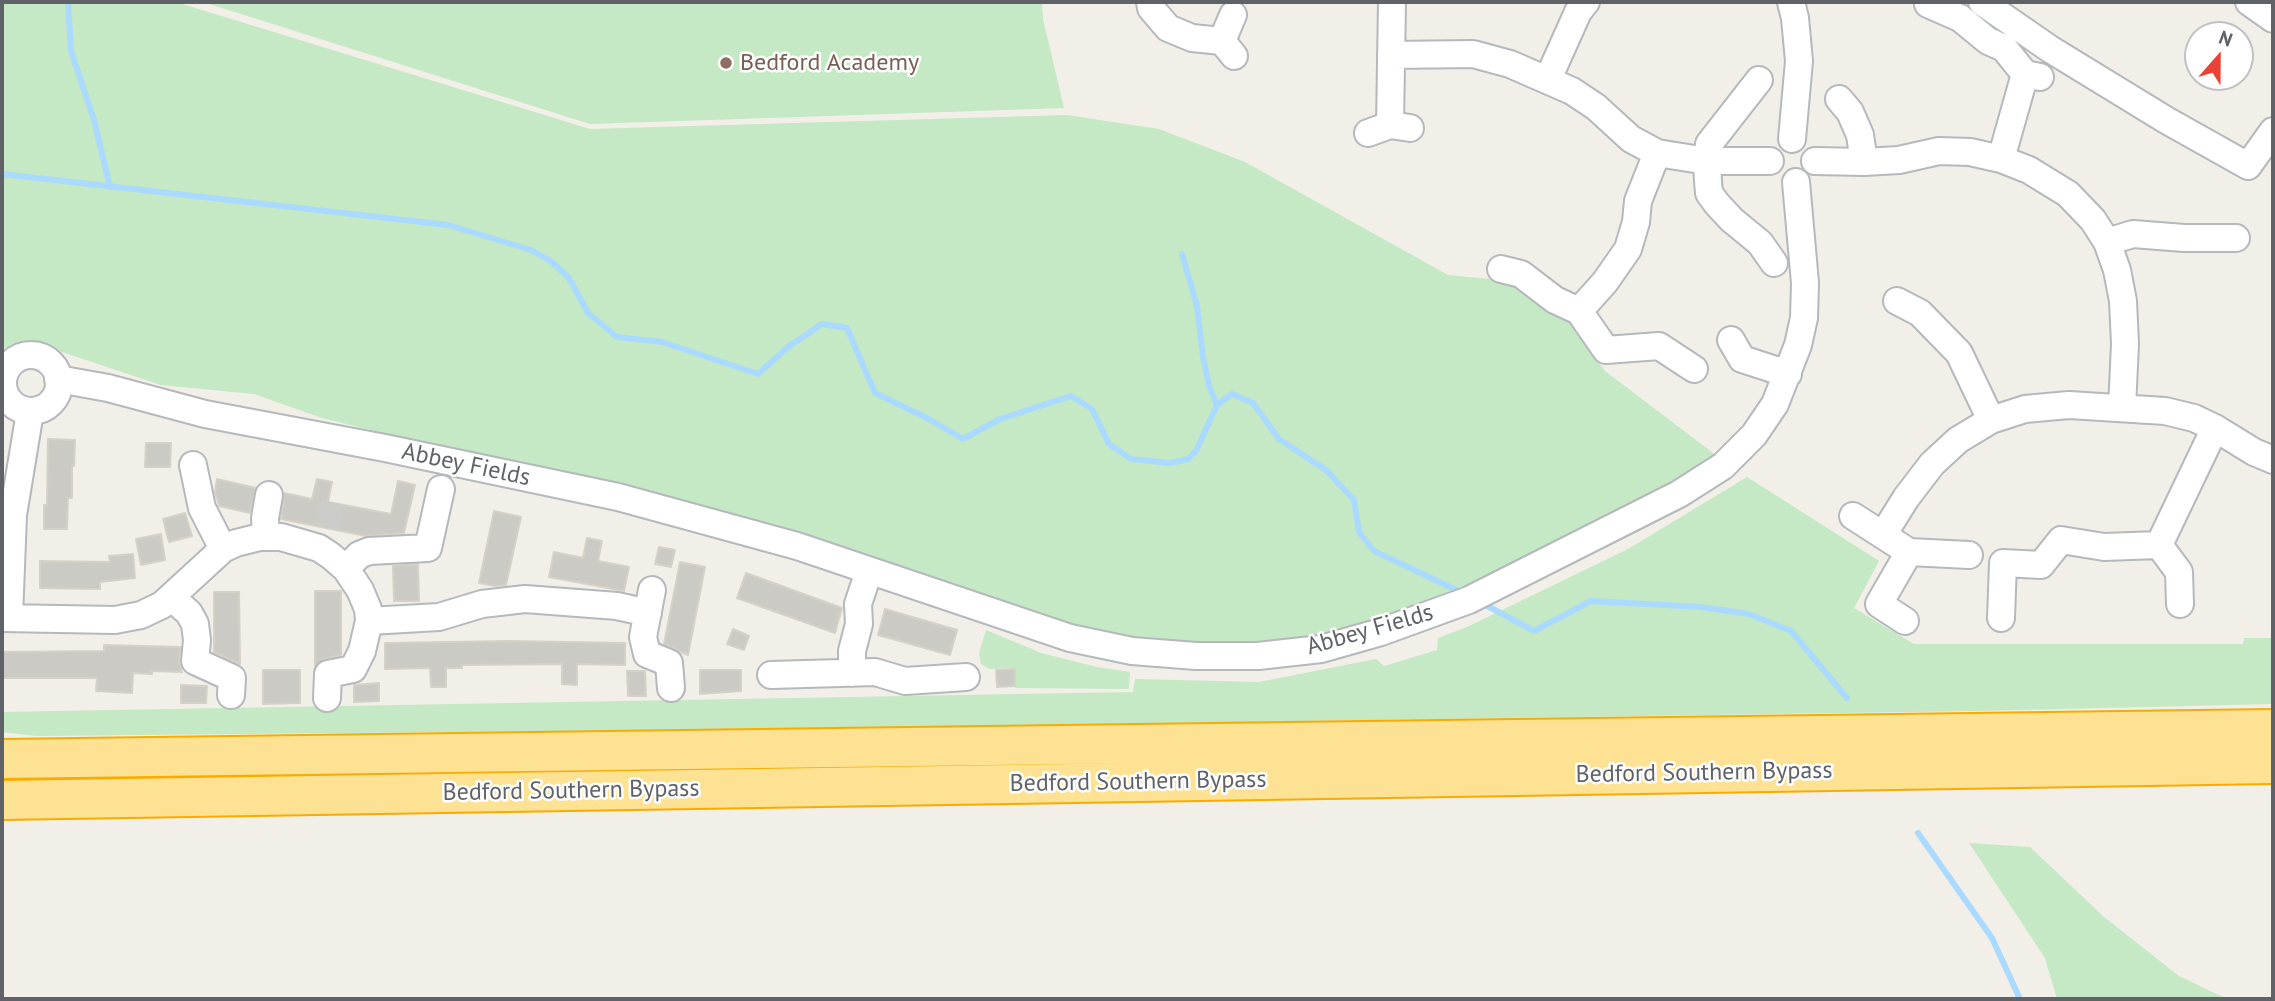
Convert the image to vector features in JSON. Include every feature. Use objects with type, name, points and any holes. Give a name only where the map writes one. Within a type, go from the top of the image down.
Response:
[{"type":"highway","name":"Bedford Southern Bypass","points":[[2,759],[2273,729]]},
{"type":"highway","name":"Bedford Southern Bypass","points":[[2,800],[2273,764]]},
{"type":"street","points":[[1150,2],[1168,28],[1228,49],[1233,15]]},
{"type":"street","points":[[1389,129],[1392,2]]},
{"type":"street","points":[[1548,79],[1578,12],[1586,2]]},
{"type":"street","points":[[1791,2],[1799,61],[1792,139]]},
{"type":"street","points":[[1982,2],[2050,49],[2248,166],[2273,131]]},
{"type":"street","points":[[2249,2],[2273,19]]},
{"type":"street","points":[[1928,4],[1960,18],[1988,41],[2004,48],[2033,76],[2001,159]]},
{"type":"street","points":[[1391,55],[1473,54],[1510,64],[1572,91],[1596,107],[1631,139],[1657,153],[1707,161],[1770,161]]},
{"type":"street","points":[[1759,80],[1709,144],[1709,193],[1731,220],[1760,243],[1774,263]]},
{"type":"street","points":[[1839,99],[1850,112],[1860,135],[1864,162]]},
{"type":"street","points":[[1770,161],[1779,176],[1796,182],[1808,176],[1815,161],[1809,148],[1792,139]]},
{"type":"street","points":[[1770,161],[1776,146],[1792,139]]},
{"type":"street","points":[[1815,161],[1899,160],[1939,151],[1970,152],[2001,159],[2029,170],[2068,194],[2093,220],[2107,242],[2118,270],[2125,344],[2122,408]]},
{"type":"street","points":[[1580,311],[1605,282],[1628,248],[1636,222],[1638,201],[1657,153]]},
{"type":"street","name":"Abbey Fields","points":[[58,379],[108,388],[205,414],[385,448],[618,497],[724,524],[1070,638],[1132,651],[1196,656],[1258,656],[1321,649],[1381,632],[1469,600],[1679,494],[1723,466],[1754,435],[1775,404],[1788,374],[1804,318],[1805,283],[1796,182]]},
{"type":"street","points":[[2107,242],[2133,234],[2236,238]]},
{"type":"street","points":[[1501,269],[1521,274],[1555,300],[1580,311],[1606,349],[1666,337],[1694,369]]},
{"type":"street","points":[[1916,304],[1959,353],[1991,420]]},
{"type":"street","points":[[1731,340],[1742,359],[1788,374]]},
{"type":"street","points":[[35,355],[44,359],[54,368],[58,379],[56,396],[40,411],[30,412],[12,405],[2,386],[3,374],[8,366],[21,356],[35,355]]},
{"type":"street","points":[[1883,535],[1932,464],[1958,440],[1991,420],[2025,409],[2069,405],[2165,411],[2194,418],[2273,460]]},
{"type":"street","points":[[30,412],[13,515],[5,618],[115,620],[141,615],[162,605],[223,549],[236,543],[266,537],[324,538],[364,600],[369,621],[362,651],[353,669],[328,674],[327,698]]},
{"type":"street","points":[[2159,545],[2215,428]]},
{"type":"street","points":[[193,466],[202,508],[223,549]]},
{"type":"street","points":[[346,569],[359,555],[369,551],[428,548],[441,489]]},
{"type":"street","points":[[266,537],[264,518],[269,495]]},
{"type":"street","points":[[1853,516],[1909,552],[1969,555]]},
{"type":"street","points":[[2001,618],[2003,563],[2041,565],[2061,540],[2104,547],[2159,545]]},
{"type":"street","points":[[2159,545],[2179,572],[2180,604]]},
{"type":"street","points":[[1905,621],[1880,604],[1909,552]]},
{"type":"street","points":[[864,672],[852,651],[859,624],[858,604],[869,571]]},
{"type":"street","points":[[369,621],[439,617],[482,604],[584,593],[617,606],[647,613],[647,654],[669,663],[671,688]]},
{"type":"street","points":[[171,597],[189,613],[195,624],[195,661],[232,678],[231,695]]},
{"type":"street","points":[[771,675],[864,672],[905,681],[966,677]]},
{"type":"green space","points":[[2,2],[176,2],[590,129],[1067,115],[1159,129],[1245,162],[1448,275],[1520,282],[1577,317],[1589,350],[1605,371],[1717,456],[1529,561],[1357,626],[1255,648],[1181,648],[1072,630],[720,516],[322,418],[254,394],[161,385],[44,346],[13,344],[2,349]]},
{"type":"green space","name":"Bedford Academy","points":[[203,2],[1042,2],[1043,19],[1064,108],[590,124]]},
{"type":"green space","points":[[1747,477],[1879,561],[1854,608],[1914,644],[2243,644],[2244,638],[2273,638],[2273,704],[768,729],[37,736],[2,732],[2,712],[1133,692],[1135,679],[1259,682],[1376,659],[1384,666],[1437,650],[1438,638],[1467,627],[1628,549]]},
{"type":"green space","points":[[986,630],[1041,653],[1130,672],[1129,689],[1015,688],[1015,668],[989,669],[981,664],[979,653]]},
{"type":"green space","points":[[1969,843],[2030,847],[2104,917],[2179,976],[2227,999],[2057,999],[2045,958]]},
{"type":"building","points":[[48,439],[75,440],[72,498],[68,498],[67,529],[44,529]]},
{"type":"building","points":[[146,443],[171,443],[170,467],[145,467]]},
{"type":"building","points":[[217,479],[256,488],[250,513],[219,506],[215,492]]},
{"type":"building","points":[[317,479],[332,482],[328,502],[391,514],[398,481],[415,485],[404,533],[366,536],[281,519],[284,493],[312,499]]},
{"type":"building","points":[[494,511],[521,517],[506,585],[496,586],[479,583]]},
{"type":"building","points":[[185,513],[192,536],[169,542],[163,519]]},
{"type":"building","points":[[161,534],[165,560],[141,565],[136,539]]},
{"type":"building","points":[[587,538],[602,541],[598,561],[629,567],[624,591],[549,577],[554,552],[583,558]]},
{"type":"building","points":[[659,547],[675,550],[671,567],[655,564]]},
{"type":"building","points":[[133,554],[135,578],[100,582],[100,589],[40,588],[40,561],[110,562],[109,556]]},
{"type":"building","points":[[680,562],[705,567],[688,655],[664,644]]},
{"type":"building","points":[[418,564],[419,601],[394,601],[393,566]]},
{"type":"building","points":[[746,573],[842,608],[835,633],[737,598]]},
{"type":"building","points":[[315,591],[341,591],[341,655],[324,659],[315,666]]},
{"type":"building","points":[[214,592],[239,592],[240,664],[214,652]]},
{"type":"building","points":[[885,609],[957,630],[950,655],[878,635]]},
{"type":"building","points":[[733,629],[749,636],[744,650],[727,644]]},
{"type":"building","points":[[385,643],[625,643],[625,665],[577,664],[577,685],[562,684],[562,664],[462,665],[462,668],[446,668],[446,687],[431,687],[430,668],[385,669]]},
{"type":"building","points":[[104,645],[181,647],[179,660],[182,672],[133,673],[132,693],[96,691],[97,678],[2,678],[2,652],[104,651]]},
{"type":"building","points":[[1015,669],[1015,686],[997,687],[996,670]]},
{"type":"building","points":[[263,670],[300,670],[300,703],[263,704]]},
{"type":"building","points":[[700,670],[741,670],[741,691],[700,694]]},
{"type":"building","points":[[627,671],[645,671],[646,696],[628,696]]},
{"type":"building","points":[[379,683],[379,701],[354,702],[354,685]]},
{"type":"building","points":[[181,685],[207,686],[206,703],[181,703]]},
{"type":"waterway","points":[[68,2],[71,51],[94,120],[110,187]]},
{"type":"waterway","points":[[2,174],[448,225],[531,250],[552,262],[569,278],[588,313],[617,337],[662,342],[758,374],[788,347],[822,324],[847,328],[875,393],[963,439],[1000,419],[1071,396],[1092,409],[1109,444],[1131,459],[1170,463],[1188,459],[1196,451],[1217,405],[1232,394],[1253,403],[1279,439],[1326,470],[1354,500],[1359,532],[1374,551],[1465,594]]},
{"type":"waterway","points":[[1182,254],[1197,306],[1209,386],[1217,405]]},
{"type":"waterway","points":[[1480,602],[1534,631],[1591,601],[1701,607],[1749,614],[1791,631],[1847,698]]},
{"type":"waterway","points":[[1918,833],[1992,938],[2020,999]]},
{"type":"tunnel","points":[[328,528],[333,503]]},
{"type":"place","name":"Bedford Academy","points":[[726,63]]}]
